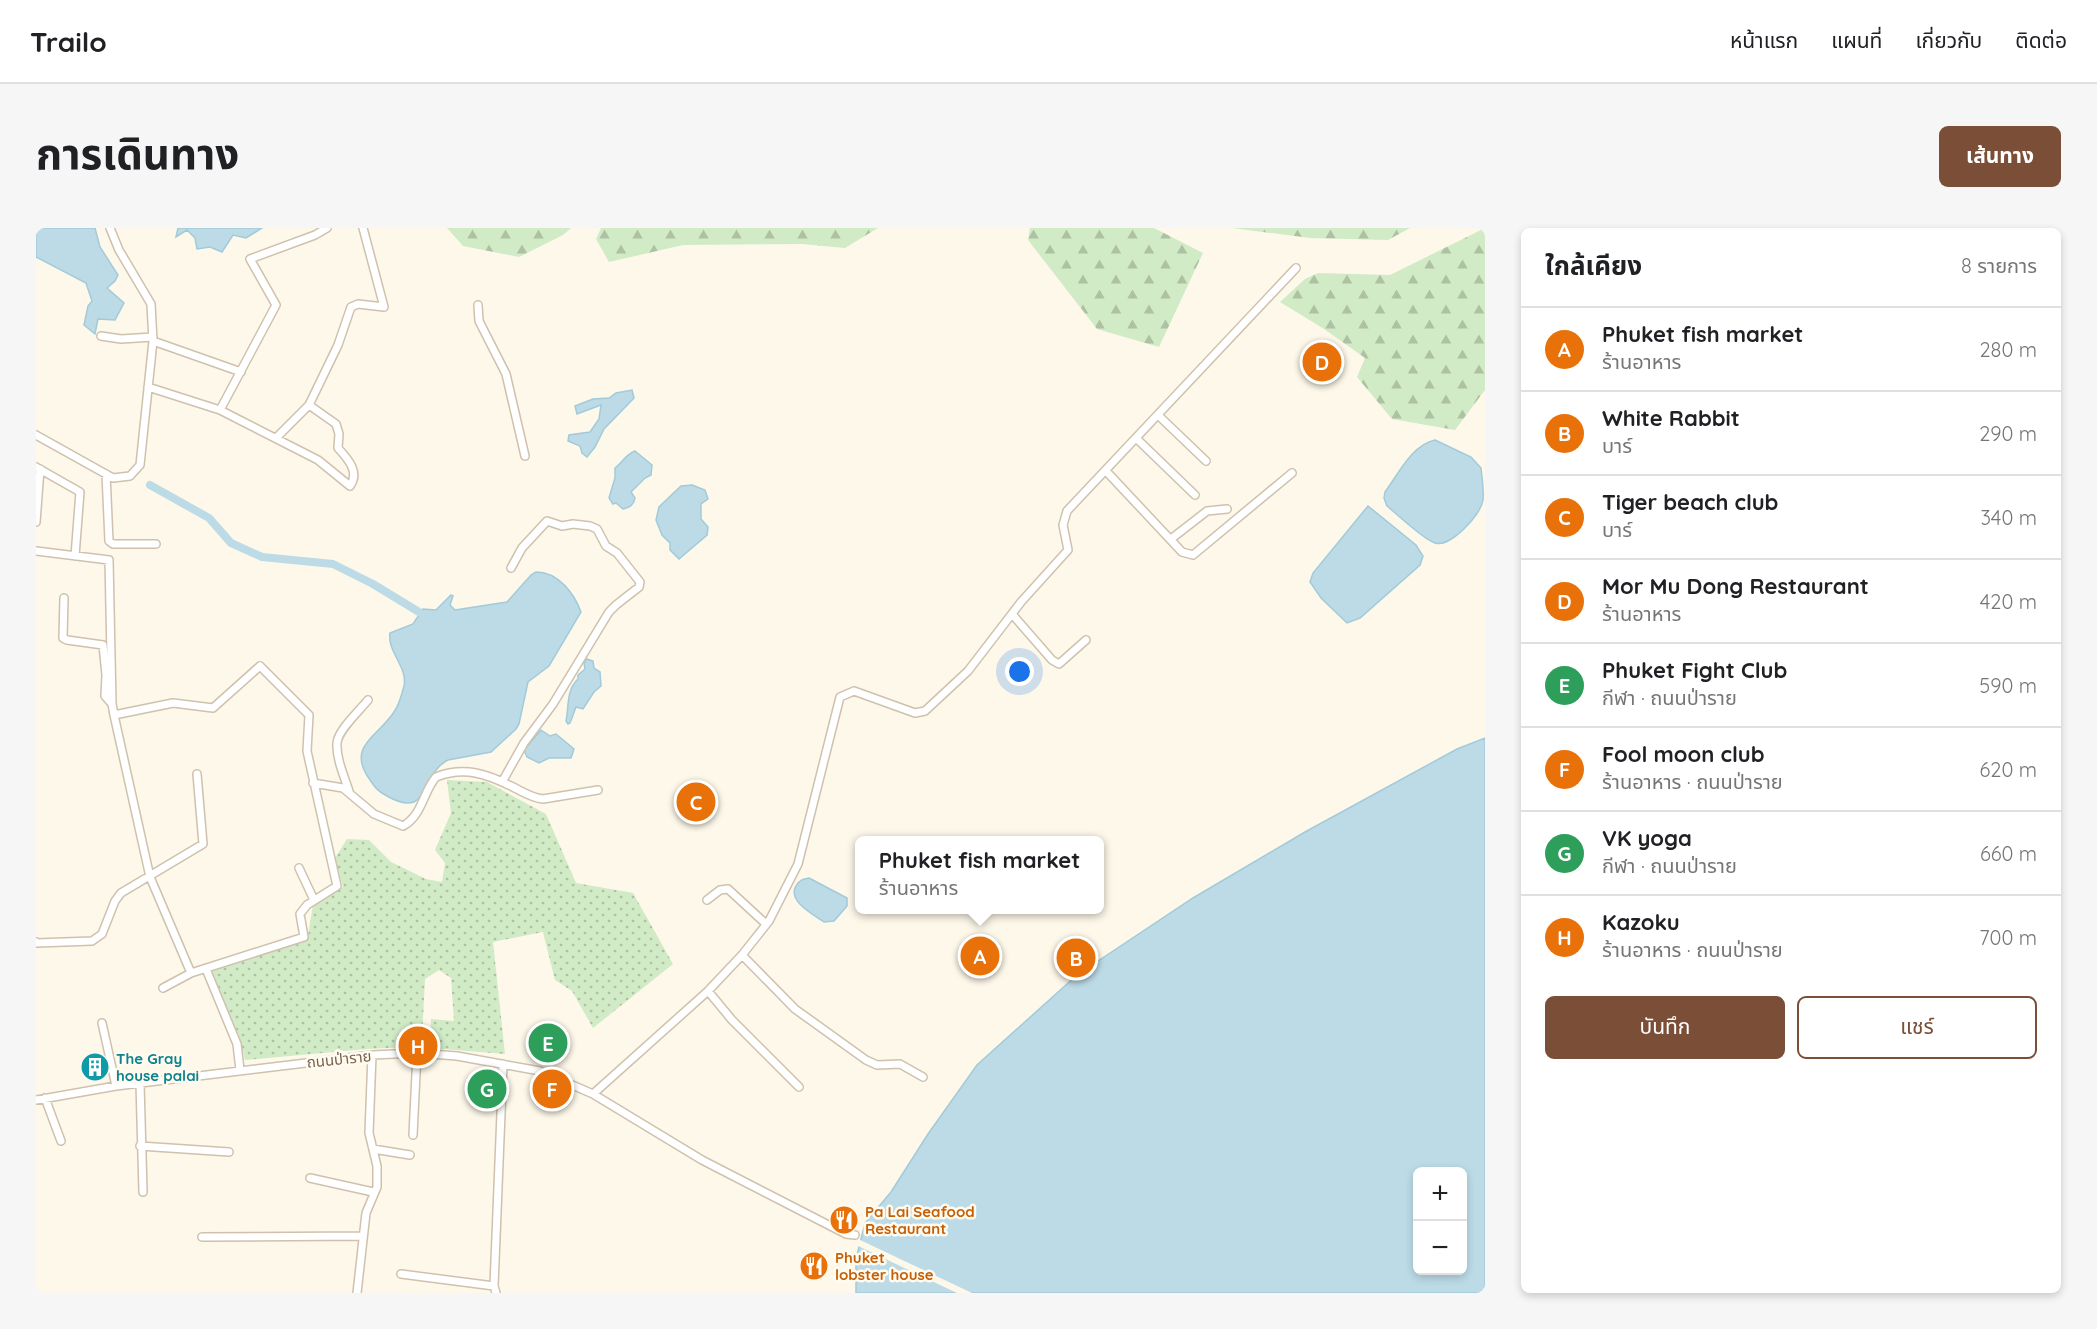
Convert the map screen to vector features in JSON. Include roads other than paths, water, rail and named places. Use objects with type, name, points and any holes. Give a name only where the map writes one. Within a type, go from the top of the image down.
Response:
[{"type":"street","points":[[36,435],[113,478],[130,476],[140,465],[153,339],[151,304],[119,250],[110,228]]},
{"type":"street","points":[[220,410],[276,305],[250,259],[315,235],[327,228]]},
{"type":"street","points":[[276,438],[309,405],[338,345],[351,307],[358,304],[384,307],[363,228]]},
{"type":"street","points":[[593,1094],[708,991],[742,955],[766,924],[798,864],[840,698],[854,691],[915,713],[925,711],[968,671],[1012,614],[1068,550],[1063,525],[1067,511],[1296,268]]},
{"type":"street","points":[[478,305],[479,321],[506,374],[525,456]]},
{"type":"street","points":[[100,336],[121,339],[153,339],[241,372]]},
{"type":"street","points":[[148,387],[220,410],[318,460],[350,486],[355,479],[355,473],[350,462],[338,448],[339,434],[336,424],[309,405]]},
{"type":"street","points":[[1159,416],[1206,461]]},
{"type":"street","points":[[1137,439],[1195,495]]},
{"type":"street","points":[[36,522],[38,468],[80,492],[75,556]]},
{"type":"street","points":[[1106,471],[1182,552],[1194,555],[1292,473]]},
{"type":"street","points":[[106,474],[110,541],[113,544],[156,544]]},
{"type":"street","points":[[1171,539],[1207,511],[1227,509]]},
{"type":"street","points":[[502,782],[524,743],[553,704],[609,612],[639,587],[640,582],[616,553],[606,546],[597,529],[573,524],[562,526],[547,521],[522,549],[511,568]]},
{"type":"street","points":[[36,551],[109,560],[114,715],[150,877],[191,973]]},
{"type":"street","points":[[64,598],[63,638],[103,645],[106,675],[105,696],[112,704]]},
{"type":"street","points":[[1012,614],[1056,663],[1059,663],[1086,640]]},
{"type":"street","points":[[114,715],[173,704],[213,708],[260,666],[309,715],[307,751],[337,885],[307,905],[300,914],[304,938],[191,973],[163,987]]},
{"type":"street","points":[[368,700],[340,733],[337,742],[338,756],[349,791],[374,814],[403,826],[409,823],[417,812],[432,783],[439,776],[473,771],[536,799],[598,790]]},
{"type":"street","points":[[36,942],[92,940],[99,937],[121,893],[203,844],[197,774]]},
{"type":"street","points":[[313,783],[349,791]]},
{"type":"street","points":[[299,868],[314,900]]},
{"type":"street","points":[[707,900],[720,891],[728,890],[766,924]]},
{"type":"street","points":[[742,955],[795,1009],[857,1054],[877,1065],[900,1064],[923,1077]]},
{"type":"street","points":[[206,969],[237,1044],[240,1070]]},
{"type":"street","points":[[708,991],[732,1020],[799,1087]]},
{"type":"street","points":[[102,1023],[116,1086]]},
{"type":"street","points":[[413,1135],[417,1053]]},
{"type":"street","name":"ถนนป่าราย","points":[[36,1100],[116,1086],[372,1054],[417,1053],[457,1056],[540,1071],[593,1094],[702,1160],[846,1234],[855,1234]]},
{"type":"street","points":[[357,1293],[366,1213],[377,1186],[377,1166],[369,1133],[372,1054]]},
{"type":"street","points":[[401,1274],[495,1289],[503,1064]]},
{"type":"street","points":[[140,1083],[142,1192]]},
{"type":"street","points":[[45,1098],[61,1141]]},
{"type":"street","points":[[140,1146],[229,1152]]},
{"type":"street","points":[[373,1149],[410,1155]]},
{"type":"street","points":[[310,1178],[373,1192]]},
{"type":"street","points":[[202,1237],[363,1236]]},
{"type":"water","points":[[36,228],[95,228],[100,247],[118,275],[107,288],[124,303],[115,320],[98,319],[95,334],[84,325],[88,306],[92,301],[86,283],[36,257]]},
{"type":"water","points":[[178,228],[262,228],[246,238],[233,235],[222,252],[210,247],[197,249],[195,238],[187,230],[176,237]]},
{"type":"water","points":[[632,390],[634,398],[604,429],[587,457],[582,453],[580,446],[568,441],[569,435],[590,432],[599,419],[601,405],[577,414],[575,406],[593,399],[609,398],[616,393]]},
{"type":"water","points":[[1435,440],[1471,457],[1481,468],[1483,488],[1481,506],[1471,522],[1456,536],[1441,543],[1430,541],[1418,532],[1387,506],[1384,498],[1385,492],[1413,454],[1419,448]]},
{"type":"water","points":[[635,451],[652,465],[651,475],[631,492],[635,498],[634,503],[623,509],[616,503],[613,504],[609,498],[615,478],[615,468]]},
{"type":"water","points":[[692,485],[705,490],[708,499],[701,504],[701,519],[708,527],[707,535],[679,559],[670,550],[670,543],[662,535],[656,520],[659,507],[681,486]]},
{"type":"water","points":[[1368,506],[1416,545],[1423,556],[1420,565],[1410,574],[1360,618],[1347,623],[1321,598],[1310,582],[1313,573]]},
{"type":"water","points":[[536,572],[551,576],[564,585],[581,612],[549,666],[528,682],[516,729],[491,752],[448,760],[442,764],[414,802],[400,802],[381,793],[368,777],[361,757],[368,741],[396,709],[404,686],[403,672],[391,647],[390,633],[413,624],[423,609],[436,610],[451,595],[453,596],[450,605],[455,610],[507,602]]},
{"type":"water","points":[[587,659],[593,661],[594,668],[600,672],[601,686],[594,692],[583,709],[576,707],[568,724],[566,721],[571,688],[578,679],[578,675],[585,669],[584,663]]},
{"type":"water","points":[[541,730],[550,736],[556,734],[574,749],[571,758],[549,758],[539,763],[527,757],[524,750]]},
{"type":"water","points":[[1485,738],[1485,1293],[856,1293],[856,1259],[865,1223],[891,1192],[928,1134],[977,1065],[1077,975],[1193,898],[1305,832],[1457,749]]},
{"type":"water","points":[[809,878],[847,898],[847,906],[834,921],[824,922],[803,907],[795,897],[797,884]]},
{"type":"waterway","points":[[150,485],[209,518],[231,543],[262,557],[333,564],[373,584],[419,612]]},
{"type":"place","name":"Mor Mu Dong Restaurant","points":[[1322,362]]},
{"type":"place","name":"Tiger beach club","points":[[696,802]]},
{"type":"place","name":"Phuket fish market","points":[[980,956]]},
{"type":"place","name":"White Rabbit","points":[[1076,958]]},
{"type":"place","name":"Phuket Fight Club","points":[[548,1043]]},
{"type":"place","name":"Kazoku","points":[[418,1046]]},
{"type":"place","name":"The Gray house palai","points":[[95,1067]]},
{"type":"place","name":"VK yoga","points":[[487,1089]]},
{"type":"place","name":"Fool moon club","points":[[552,1089]]},
{"type":"place","name":"Pa Lai Seafood Restaurant","points":[[844,1220]]},
{"type":"place","name":"Phuket lobster house","points":[[814,1266]]}]
